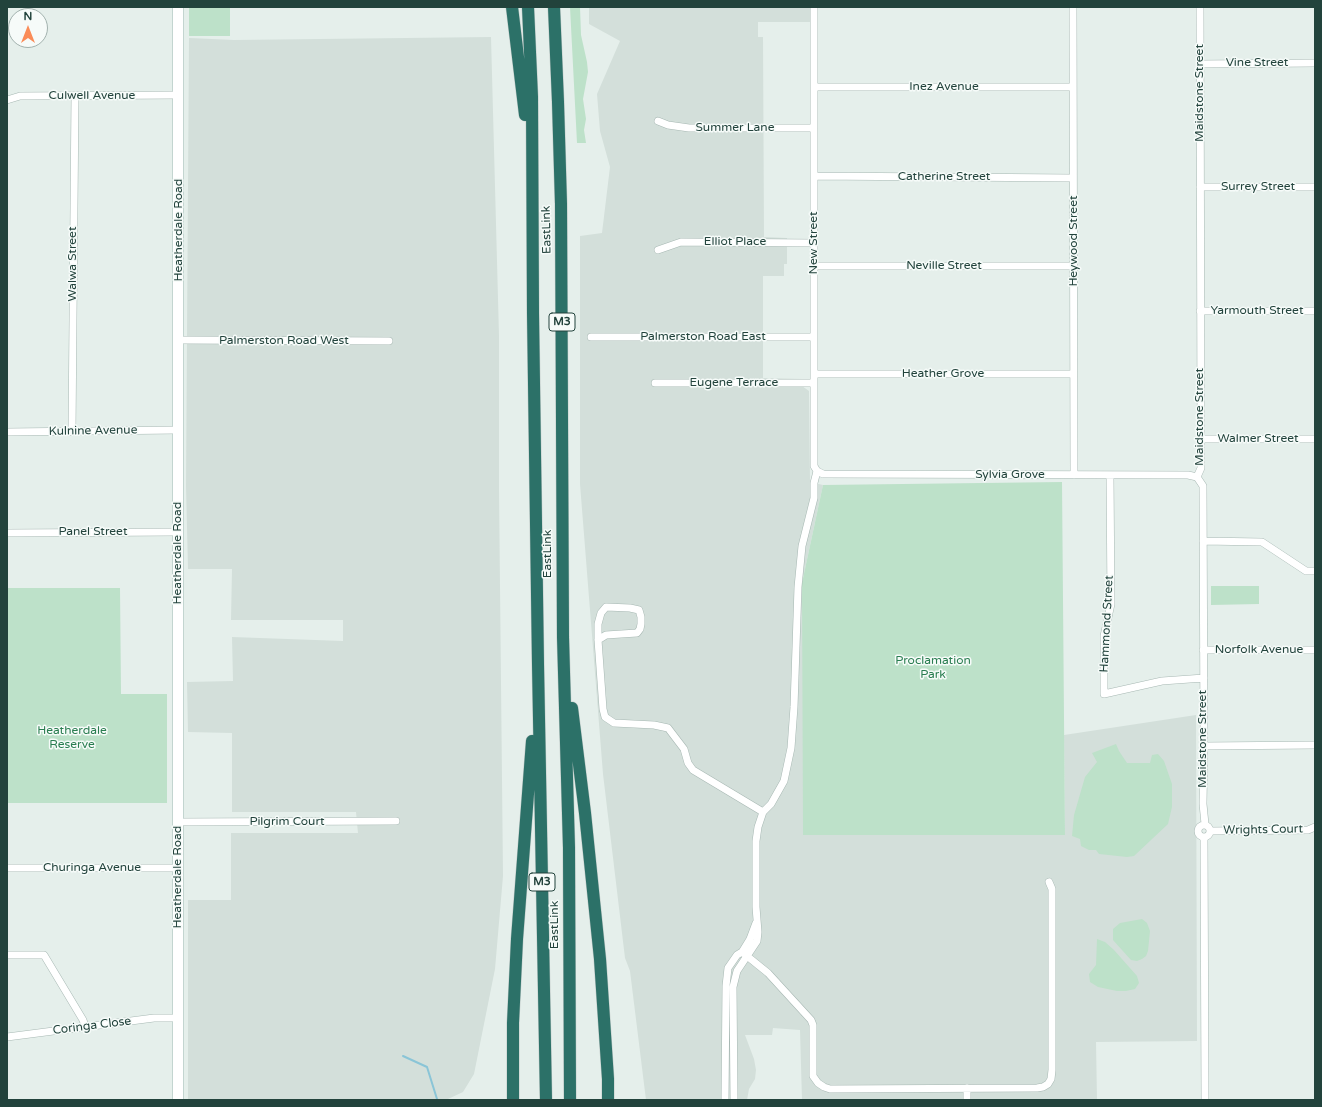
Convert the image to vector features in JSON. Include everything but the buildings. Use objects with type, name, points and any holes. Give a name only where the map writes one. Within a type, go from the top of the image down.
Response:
[{"type":"highway","points":[[512,7],[532,174]]},
{"type":"highway","name":"EastLink","points":[[528,7],[532,97],[538,664],[546,1100]]},
{"type":"highway","name":"EastLink","points":[[554,7],[561,197],[563,637],[569,848],[570,1100]]},
{"type":"highway","points":[[563,637],[600,959],[608,1100]]},
{"type":"highway","points":[[513,1100],[513,1023],[516,939],[538,664]]},
{"type":"highway","points":[[608,1079],[616,1100]]},
{"type":"main road","name":"Heatherdale Road","points":[[178,7],[178,1100]]},
{"type":"street","name":"New Street","points":[[763,812],[771,804],[784,781],[791,748],[794,707],[798,587],[802,546],[814,498],[814,483],[820,473],[814,466],[814,7]]},
{"type":"street","name":"Heywood Street","points":[[1073,7],[1074,475]]},
{"type":"street","name":"Maidstone Street","points":[[1200,7],[1201,468],[1198,477],[1203,486],[1204,824]]},
{"type":"street","name":"Vine Street","points":[[1200,64],[1315,63]]},
{"type":"street","name":"Inez Avenue","points":[[814,87],[1073,87]]},
{"type":"street","name":"Culwell Avenue","points":[[7,100],[20,96],[178,95]]},
{"type":"street","name":"Walwa Street","points":[[72,432],[75,96]]},
{"type":"street","name":"Summer Lane","points":[[658,121],[668,125],[689,128],[814,128]]},
{"type":"street","name":"Catherine Street","points":[[814,176],[1074,178]]},
{"type":"street","name":"Surrey Street","points":[[1200,187],[1315,186]]},
{"type":"street","name":"Elliot Place","points":[[658,250],[681,242],[814,243]]},
{"type":"street","name":"Neville Street","points":[[814,266],[1074,266]]},
{"type":"street","name":"Yarmouth Street","points":[[1200,311],[1315,311]]},
{"type":"street","name":"Palmerston Road East","points":[[592,337],[814,337]]},
{"type":"street","name":"Palmerston Road West","points":[[178,340],[389,341]]},
{"type":"street","name":"Heather Grove","points":[[814,374],[1073,374]]},
{"type":"street","name":"Eugene Terrace","points":[[655,382],[814,382]]},
{"type":"street","name":"Kulnine Avenue","points":[[7,432],[178,430]]},
{"type":"street","name":"Walmer Street","points":[[1201,439],[1315,439]]},
{"type":"street","name":"Sylvia Grove","points":[[820,473],[1188,475],[1198,477]]},
{"type":"street","name":"Hammond Street","points":[[1110,475],[1111,604],[1104,636],[1104,694],[1162,681],[1204,678]]},
{"type":"street","name":"Panel Street","points":[[7,532],[178,532]]},
{"type":"street","points":[[1203,541],[1262,542],[1306,571],[1315,571]]},
{"type":"street","points":[[598,640],[606,635],[637,633],[641,624],[639,610],[630,608],[606,608],[601,613],[598,624],[598,640],[603,709],[605,717],[614,723],[654,725],[668,728],[684,749],[688,763],[693,770],[763,812],[758,827],[756,841],[757,919],[737,971],[733,987],[734,1100]]},
{"type":"street","name":"Norfolk Avenue","points":[[1203,650],[1315,650]]},
{"type":"street","points":[[1204,746],[1315,745]]},
{"type":"street","name":"Pilgrim Court","points":[[178,822],[396,821]]},
{"type":"street","points":[[1204,824],[1209,826],[1210,831],[1208,835],[1204,837],[1200,835],[1198,830],[1200,826],[1204,824]]},
{"type":"street","name":"Wrights Court","points":[[1210,831],[1308,830],[1315,827]]},
{"type":"street","points":[[1204,837],[1205,1100]]},
{"type":"street","name":"Churinga Avenue","points":[[7,868],[178,868]]},
{"type":"street","points":[[725,1100],[726,986],[728,968],[736,955],[744,955],[768,973],[811,1020],[813,1025],[813,1076],[820,1085],[830,1089],[1037,1088],[1048,1084],[1051,1079],[1052,1020],[1052,889],[1049,882]]},
{"type":"street","points":[[7,956],[44,955],[83,1020],[85,1026]]},
{"type":"street","name":"Coringa Close","points":[[7,1037],[154,1018],[178,1018]]},
{"type":"street","points":[[967,1088],[967,1100]]},
{"type":"shaded area","points":[[589,7],[810,7],[810,22],[758,22],[758,37],[763,37],[764,237],[787,238],[787,264],[784,264],[784,276],[763,276],[763,378],[802,379],[802,386],[809,391],[810,482],[823,485],[802,583],[1065,835],[1064,735],[1196,715],[1197,1041],[1096,1042],[1097,1100],[802,1100],[800,1030],[773,1028],[772,1035],[745,1035],[754,1059],[756,1070],[755,1079],[749,1089],[747,1100],[646,1100],[630,971],[625,958],[603,774],[580,484],[580,236],[602,233],[610,167],[600,131],[597,94],[620,41],[589,24]]},
{"type":"shaded area","points":[[491,37],[499,336],[503,876],[495,969],[474,1074],[463,1092],[443,1100],[188,1100],[188,900],[231,900],[231,833],[358,833],[356,812],[232,812],[232,733],[188,732],[187,682],[233,681],[232,637],[343,641],[343,620],[231,620],[232,569],[188,569],[186,486],[189,38],[234,40]]},
{"type":"green space","points":[[189,7],[230,7],[230,36],[189,36]]},
{"type":"green space","points":[[570,7],[580,7],[581,35],[587,62],[588,72],[583,99],[586,119],[584,130],[586,143],[577,143]]},
{"type":"green space","name":"Proclamation Park","points":[[1062,482],[1065,835],[803,835],[802,583],[823,485]]},
{"type":"green space","points":[[1211,586],[1259,586],[1259,604],[1211,605]]},
{"type":"green space","name":"Heatherdale Reserve","points":[[7,588],[120,588],[121,694],[167,694],[167,803],[7,803]]},
{"type":"green space","points":[[1116,744],[1127,763],[1150,763],[1152,755],[1158,754],[1164,761],[1172,784],[1172,807],[1168,824],[1134,856],[1127,857],[1099,854],[1096,850],[1089,850],[1081,846],[1080,839],[1072,836],[1074,815],[1085,777],[1097,762],[1092,753]]},
{"type":"green space","points":[[1142,919],[1147,923],[1150,931],[1148,951],[1146,956],[1142,959],[1137,961],[1131,960],[1113,940],[1113,929],[1120,923]]},
{"type":"green space","points":[[1097,939],[1105,942],[1114,950],[1137,976],[1139,983],[1135,989],[1117,991],[1098,987],[1090,982],[1089,974],[1096,965]]},
{"type":"waterway","points":[[403,1056],[427,1067],[437,1099]]}]
